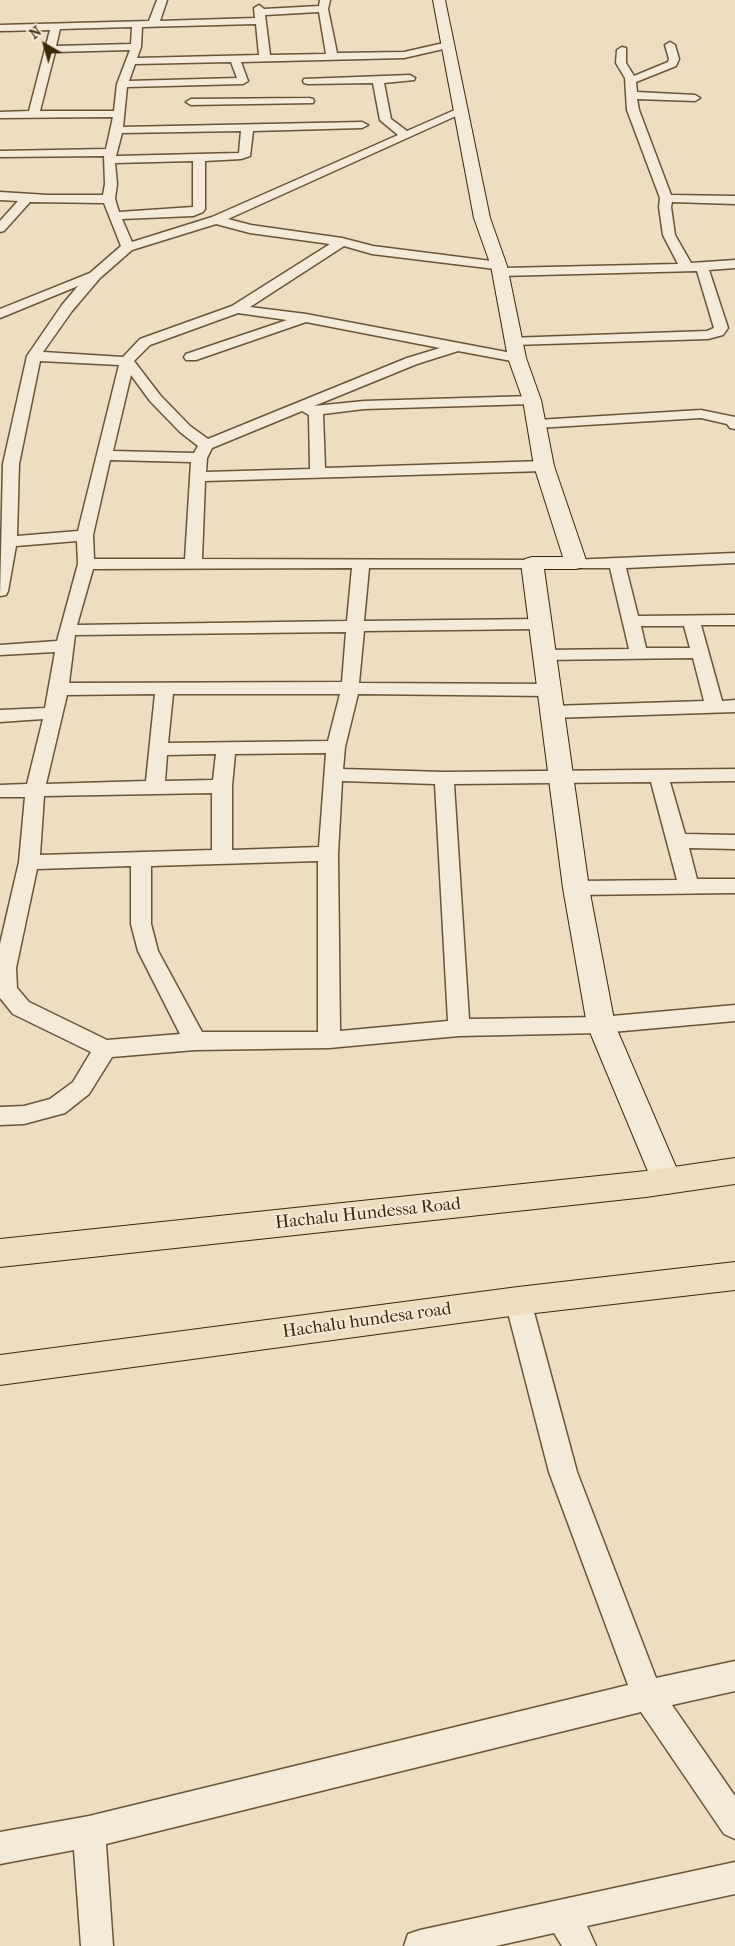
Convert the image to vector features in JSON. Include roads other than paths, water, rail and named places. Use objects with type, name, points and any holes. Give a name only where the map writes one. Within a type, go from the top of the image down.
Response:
[{"type":"main road","name":"Hachalu Hundessa Road","points":[[0,1253],[667,1182],[735,1171]]},
{"type":"main road","name":"Hachalu hundesa road","points":[[0,1370],[518,1301],[735,1276]]},
{"type":"street","points":[[153,25],[162,0]]},
{"type":"street","points":[[258,0],[265,58]]},
{"type":"street","points":[[439,0],[482,218],[500,269],[513,341],[532,400],[544,466],[576,563]]},
{"type":"street","points":[[0,28],[153,25],[260,16],[324,4],[332,56]]},
{"type":"street","points":[[128,247],[114,216],[109,199],[111,184],[110,156],[117,130],[122,84],[136,47],[137,25]]},
{"type":"street","points":[[34,115],[56,27]]},
{"type":"street","points":[[307,69],[332,56],[404,54],[448,45]]},
{"type":"street","points":[[630,81],[672,64],[674,59],[670,45]]},
{"type":"street","points":[[50,49],[136,47]]},
{"type":"street","points":[[622,50],[621,64],[630,81],[633,110],[666,198],[665,207],[669,235],[686,266]]},
{"type":"street","points":[[132,61],[265,58],[307,69],[378,80],[410,78]]},
{"type":"street","points":[[235,59],[243,81],[247,101]]},
{"type":"street","points":[[307,69],[309,113]]},
{"type":"street","points":[[378,80],[386,120],[405,135]]},
{"type":"street","points":[[122,84],[243,81]]},
{"type":"street","points":[[188,115],[193,83]]},
{"type":"street","points":[[632,95],[695,98]]},
{"type":"street","points":[[117,130],[247,101],[362,125]]},
{"type":"street","points":[[0,591],[9,542],[11,464],[34,356],[67,308],[95,275],[128,247],[216,220],[461,111]]},
{"type":"street","points":[[188,115],[247,128],[309,113]]},
{"type":"street","points":[[0,115],[119,114]]},
{"type":"street","points":[[0,154],[199,159],[231,158],[246,154],[247,128]]},
{"type":"street","points":[[114,216],[193,212],[199,209],[199,159]]},
{"type":"street","points":[[0,196],[109,199]]},
{"type":"street","points":[[0,228],[27,198]]},
{"type":"street","points":[[666,198],[735,200]]},
{"type":"street","points":[[216,220],[250,230],[342,242],[372,250],[500,269],[702,267],[735,264]]},
{"type":"street","points":[[342,242],[237,309],[146,342],[127,361],[85,535],[86,564],[66,638],[59,689],[35,789],[29,862],[8,921],[5,976],[10,1010],[105,1049],[195,1041],[329,1040],[459,1028],[600,1025],[735,1013]]},
{"type":"street","points":[[513,341],[708,335],[718,332],[721,328],[702,267]]},
{"type":"street","points":[[0,314],[95,275]]},
{"type":"street","points":[[237,309],[306,318],[517,358]]},
{"type":"street","points":[[191,357],[306,318]]},
{"type":"street","points":[[104,455],[202,452],[279,415],[412,361],[456,347]]},
{"type":"street","points":[[34,356],[127,361],[155,398],[185,429],[202,452],[198,476],[193,565]]},
{"type":"street","points":[[279,415],[364,405],[532,400]]},
{"type":"street","points":[[316,410],[318,473]]},
{"type":"street","points":[[537,424],[700,414],[732,421],[735,425]]},
{"type":"street","points":[[198,476],[544,466]]},
{"type":"street","points":[[9,542],[85,535]]},
{"type":"street","points":[[86,564],[618,563],[735,558]]},
{"type":"street","points":[[329,1040],[328,854],[333,775],[336,747],[350,688],[361,562]]},
{"type":"street","points":[[532,563],[550,701],[563,777],[576,888],[600,1025],[667,1182]]},
{"type":"street","points":[[618,563],[639,654]]},
{"type":"street","points":[[631,621],[692,622],[735,620]]},
{"type":"street","points":[[692,622],[715,707]]},
{"type":"street","points":[[0,650],[66,638],[355,627],[539,624]]},
{"type":"street","points":[[544,656],[700,653]]},
{"type":"street","points":[[59,689],[350,688],[550,701],[715,707],[735,706]]},
{"type":"street","points":[[156,787],[164,690]]},
{"type":"street","points":[[0,716],[54,713]]},
{"type":"street","points":[[158,749],[336,747]]},
{"type":"street","points":[[222,858],[222,786],[226,749]]},
{"type":"street","points":[[333,775],[444,778],[735,775]]},
{"type":"street","points":[[659,777],[689,886]]},
{"type":"street","points":[[444,778],[459,1028]]},
{"type":"street","points":[[0,791],[222,786]]},
{"type":"street","points":[[677,841],[735,842]]},
{"type":"street","points":[[29,862],[328,854]]},
{"type":"street","points":[[141,860],[141,924],[148,951],[195,1041]]},
{"type":"street","points":[[576,888],[735,886]]},
{"type":"street","points":[[0,1116],[24,1115],[57,1107],[81,1088],[105,1049]]},
{"type":"street","points":[[518,1301],[563,1472],[647,1695],[735,1823]]},
{"type":"street","points":[[0,1848],[89,1832],[647,1695],[735,1676]]},
{"type":"street","points":[[89,1832],[97,1946]]},
{"type":"street","points":[[420,1946],[735,1878]]},
{"type":"street","points":[[562,1915],[580,1946]]}]
